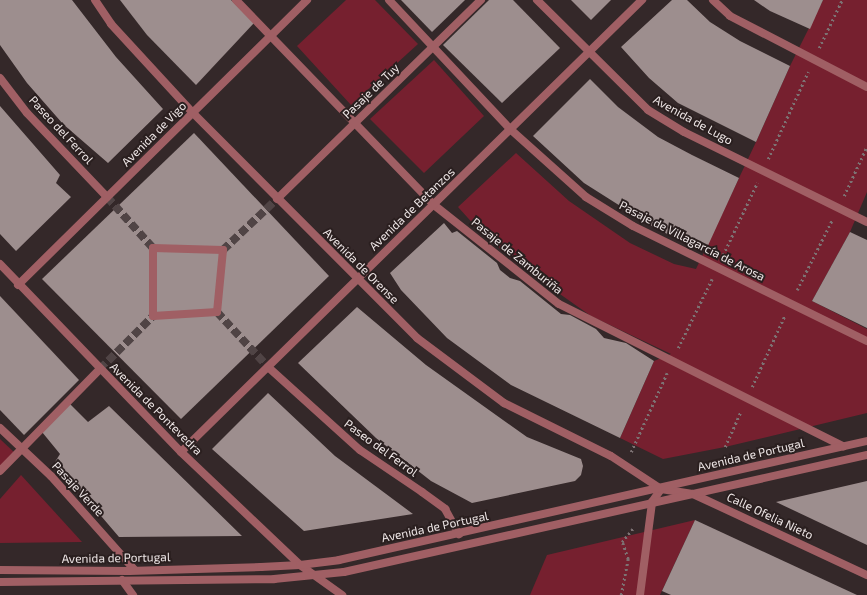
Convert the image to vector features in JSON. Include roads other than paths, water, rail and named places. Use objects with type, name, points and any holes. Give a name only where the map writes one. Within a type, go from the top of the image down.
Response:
[{"type":"street","name":"Avenida de Orense","points":[[95,0],[111,24],[192,112],[357,280],[417,338],[504,402],[611,456],[661,489]]},
{"type":"street","name":"Pasaje de Zamburiña","points":[[236,0],[434,205],[559,304],[843,446]]},
{"type":"street","name":"Avenida de Vigo","points":[[18,285],[307,0]]},
{"type":"street","name":"Pasaje de Villagarcía de Arosa","points":[[389,0],[510,129],[586,197],[633,226],[867,341]]},
{"type":"street","name":"Pasaje de Tuy","points":[[277,199],[480,0]]},
{"type":"street","name":"Avenida de Lugo","points":[[537,0],[588,53],[648,110],[684,132],[867,222]]},
{"type":"street","name":"Avenida de Betanzos","points":[[181,452],[642,0]]},
{"type":"street","points":[[713,0],[730,16],[867,87]]},
{"type":"street","name":"Paseo del Ferrol","points":[[0,78],[27,113],[107,197]]},
{"type":"street","points":[[154,248],[223,250],[217,312],[153,316],[154,248]]},
{"type":"street","name":"Avenida de Pontevedra","points":[[0,264],[18,285],[181,452],[300,565],[342,595]]},
{"type":"street","name":"Paseo del Ferrol","points":[[268,367],[360,450],[422,492],[445,510],[459,534]]},
{"type":"street","points":[[0,471],[100,369]]},
{"type":"street","name":"Pasaje Verde","points":[[0,428],[51,476],[134,569]]},
{"type":"street","name":"Avenida de Portugal","points":[[0,570],[134,569],[300,565],[339,560],[661,489],[867,441]]},
{"type":"street","name":"Avenida de Portugal","points":[[0,582],[274,579],[344,572],[867,455]]},
{"type":"street","points":[[640,595],[652,502],[661,489]]},
{"type":"street","name":"Calle Ofelia Nieto","points":[[661,489],[693,494],[867,575]]},
{"type":"street","points":[[122,580],[133,595]]},
{"type":"tunnel","points":[[107,197],[153,248]]},
{"type":"tunnel","points":[[223,250],[277,199]]},
{"type":"tunnel","points":[[217,312],[268,367]]},
{"type":"tunnel","points":[[100,369],[153,316]]}]
